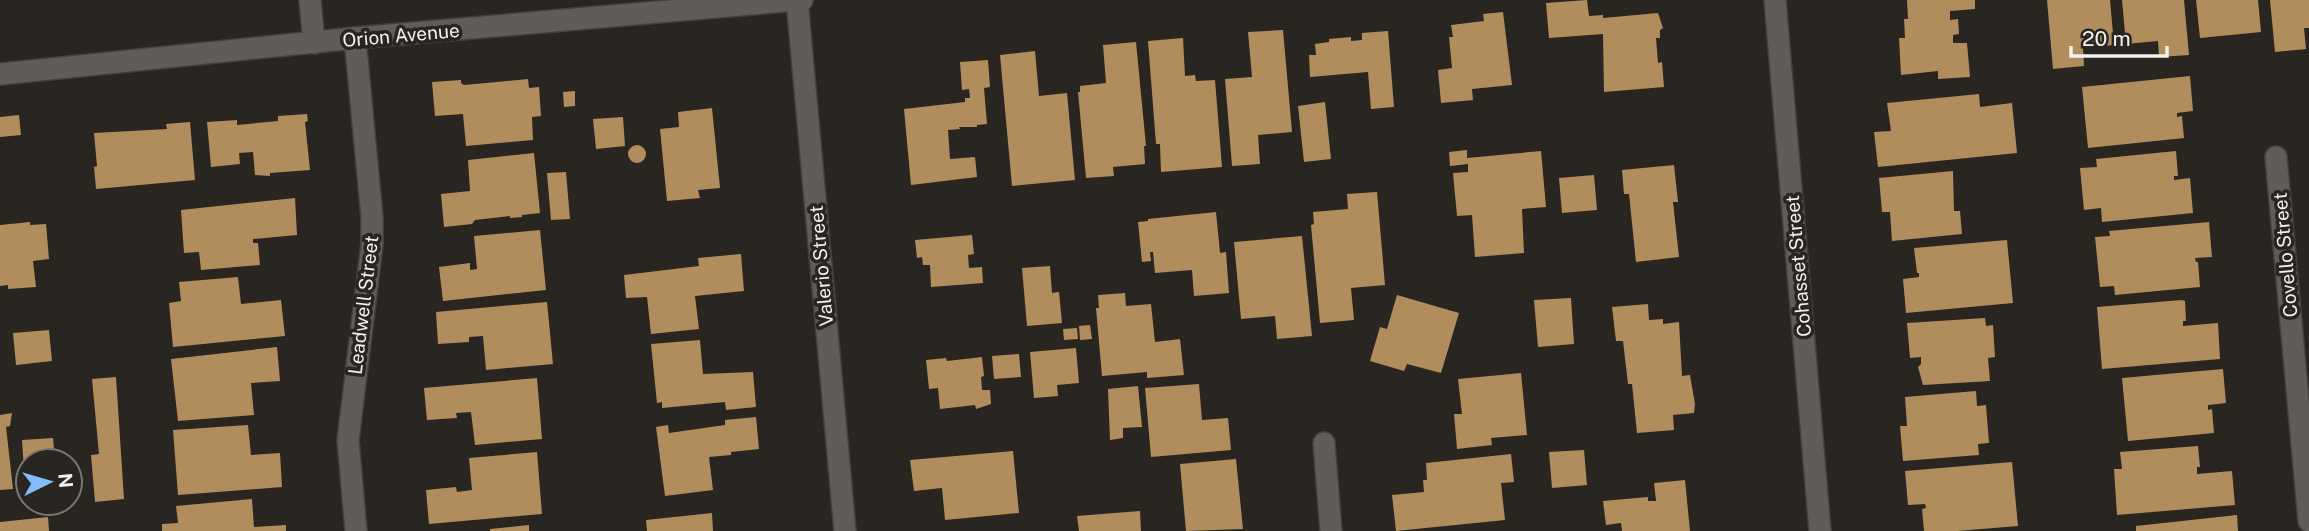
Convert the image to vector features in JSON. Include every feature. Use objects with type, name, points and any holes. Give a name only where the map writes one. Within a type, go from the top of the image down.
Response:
[{"type":"street","points":[[310,0],[314,43]]},
{"type":"street","name":"Orion Avenue","points":[[0,74],[355,38],[799,0]]},
{"type":"street","name":"Valerio Street","points":[[799,0],[845,531]]},
{"type":"street","name":"Cohasset Street","points":[[1775,0],[1821,531]]},
{"type":"street","name":"Leadwell Street","points":[[355,38],[372,216],[372,244],[348,440],[356,531]]},
{"type":"street","name":"Covello Street","points":[[2276,157],[2309,521]]},
{"type":"street","points":[[1324,443],[1331,531]]},
{"type":"building","points":[[1587,0],[1589,16],[1603,15],[1603,18],[1658,13],[1663,28],[1660,30],[1660,38],[1656,38],[1658,63],[1662,62],[1664,87],[1604,92],[1603,34],[1549,38],[1546,3]]},
{"type":"building","points":[[1907,0],[1975,0],[1975,9],[1950,11],[1950,20],[1958,19],[1959,34],[1953,35],[1953,43],[1967,43],[1970,77],[1938,79],[1938,71],[1901,75],[1899,38],[1905,38]]},
{"type":"building","points":[[2047,0],[2110,0],[2114,45],[2083,48],[2084,66],[2053,69]]},
{"type":"building","points":[[2122,0],[2184,0],[2189,55],[2159,57],[2158,41],[2126,44]]},
{"type":"building","points":[[2196,0],[2258,0],[2261,32],[2200,38]]},
{"type":"building","points":[[2270,0],[2309,0],[2309,28],[2304,28],[2306,49],[2275,52]]},
{"type":"building","points":[[1503,12],[1512,85],[1472,89],[1473,100],[1441,103],[1438,70],[1452,68],[1449,37],[1453,37],[1451,25],[1484,21],[1483,14]]},
{"type":"building","points":[[1283,30],[1292,132],[1258,135],[1260,164],[1232,166],[1225,79],[1252,77],[1248,32]]},
{"type":"building","points":[[1388,31],[1394,107],[1371,109],[1368,72],[1310,77],[1309,55],[1316,55],[1315,44],[1329,42],[1329,39],[1351,37],[1351,41],[1362,40],[1362,33]]},
{"type":"building","points":[[1183,38],[1185,76],[1195,75],[1196,81],[1215,80],[1222,167],[1161,172],[1160,144],[1156,144],[1148,41]]},
{"type":"building","points":[[1136,42],[1146,146],[1145,164],[1113,167],[1114,176],[1086,178],[1078,92],[1080,86],[1106,83],[1103,45]]},
{"type":"building","points":[[1035,51],[1039,96],[1067,93],[1075,180],[1012,186],[1000,55]]},
{"type":"building","points":[[988,60],[990,87],[984,88],[987,124],[948,130],[950,159],[975,157],[977,177],[911,185],[904,109],[965,102],[965,98],[970,98],[969,89],[962,90],[960,62]]},
{"type":"building","points":[[2190,76],[2193,111],[2177,113],[2177,117],[2182,116],[2184,138],[2088,148],[2082,87]]},
{"type":"building","points":[[528,79],[529,88],[539,87],[541,116],[532,117],[533,140],[466,146],[463,114],[435,116],[432,82],[461,80],[464,85]]},
{"type":"building","points":[[575,91],[575,106],[564,107],[563,92]]},
{"type":"building","points":[[1979,94],[1980,107],[2012,103],[2017,153],[1878,167],[1874,132],[1891,131],[1887,103]]},
{"type":"building","points":[[1325,102],[1331,159],[1304,162],[1298,106]]},
{"type":"building","points":[[712,108],[720,188],[698,190],[700,198],[667,201],[660,129],[679,127],[678,112]]},
{"type":"building","points":[[307,114],[308,121],[305,122],[310,170],[270,173],[270,176],[255,175],[253,152],[239,153],[240,164],[211,167],[207,122],[237,120],[237,125],[278,121],[278,116]]},
{"type":"building","points":[[19,115],[21,135],[0,137],[0,117]]},
{"type":"building","points":[[623,117],[625,146],[596,149],[593,119]]},
{"type":"building","points":[[190,122],[195,180],[96,189],[94,133],[167,129],[166,124]]},
{"type":"building","points":[[637,145],[643,148],[646,154],[643,160],[637,163],[631,160],[628,154],[631,148]]},
{"type":"building","points":[[1467,150],[1467,158],[1541,151],[1546,207],[1522,209],[1524,253],[1475,257],[1472,215],[1457,216],[1453,173],[1468,172],[1468,164],[1450,166],[1449,152]]},
{"type":"building","points":[[2176,151],[2178,176],[2174,176],[2174,180],[2190,178],[2193,213],[2102,222],[2101,208],[2084,210],[2080,168],[2097,167],[2096,159]]},
{"type":"building","points":[[534,153],[540,213],[475,220],[472,224],[444,227],[441,194],[470,191],[468,160]]},
{"type":"building","points":[[1674,165],[1678,202],[1673,202],[1679,257],[1636,262],[1629,194],[1624,194],[1622,170]]},
{"type":"building","points":[[1953,171],[1954,211],[1960,211],[1962,234],[1892,241],[1890,212],[1882,212],[1879,178]]},
{"type":"building","points":[[566,172],[570,219],[551,220],[547,173]]},
{"type":"building","points":[[1594,175],[1597,210],[1562,213],[1559,178]]},
{"type":"building","points":[[1377,192],[1385,285],[1351,288],[1354,320],[1320,323],[1311,225],[1314,224],[1313,212],[1348,209],[1347,194]]},
{"type":"building","points":[[295,198],[297,235],[253,239],[253,243],[258,243],[260,265],[201,270],[199,252],[184,253],[181,210]]},
{"type":"building","points":[[1216,212],[1220,253],[1226,252],[1229,293],[1194,296],[1192,270],[1155,273],[1153,252],[1150,252],[1151,261],[1142,262],[1138,222]]},
{"type":"building","points":[[30,222],[30,225],[46,224],[49,259],[33,261],[36,287],[8,289],[8,285],[0,286],[0,225]]},
{"type":"building","points":[[2209,222],[2212,257],[2195,258],[2198,262],[2200,287],[2115,295],[2114,286],[2100,287],[2095,237],[2110,236],[2109,231]]},
{"type":"building","points":[[540,230],[546,290],[443,301],[439,267],[470,263],[470,270],[477,269],[474,236]]},
{"type":"building","points":[[972,235],[974,254],[968,255],[969,268],[982,267],[983,283],[931,287],[930,265],[923,265],[922,257],[917,258],[915,240]]},
{"type":"building","points":[[1302,236],[1312,336],[1277,339],[1275,316],[1241,319],[1234,242]]},
{"type":"building","points":[[2007,240],[2013,303],[1906,313],[1903,279],[1919,277],[1914,248]]},
{"type":"building","points":[[741,254],[744,291],[695,296],[699,329],[651,334],[647,297],[626,298],[624,275],[699,266],[698,258]]},
{"type":"building","points":[[1050,266],[1052,293],[1059,292],[1062,323],[1027,326],[1022,268]]},
{"type":"building","points":[[238,277],[241,304],[281,300],[285,336],[173,347],[169,303],[181,301],[179,282]]},
{"type":"building","points":[[1125,293],[1126,306],[1151,304],[1155,342],[1180,339],[1184,375],[1147,378],[1147,372],[1102,376],[1096,308],[1099,308],[1098,295]]},
{"type":"building","points":[[1397,295],[1459,313],[1441,373],[1407,364],[1404,371],[1370,361],[1380,327],[1387,329]]},
{"type":"building","points":[[1571,298],[1574,344],[1538,347],[1534,300]]},
{"type":"building","points":[[2185,301],[2186,321],[2183,321],[2183,326],[2218,323],[2220,359],[2102,369],[2097,307]]},
{"type":"building","points":[[547,302],[553,364],[486,370],[483,336],[469,337],[469,342],[438,344],[436,312]]},
{"type":"building","points":[[1648,304],[1649,320],[1663,319],[1663,324],[1679,322],[1682,376],[1690,375],[1695,404],[1694,413],[1673,415],[1674,430],[1637,433],[1632,384],[1628,384],[1623,341],[1616,341],[1612,307]]},
{"type":"building","points":[[1985,318],[1986,326],[1993,325],[1995,357],[1988,358],[1990,381],[1923,385],[1918,367],[1921,357],[1910,358],[1907,323]]},
{"type":"building","points":[[1090,325],[1092,339],[1080,340],[1079,326]]},
{"type":"building","points":[[1077,328],[1078,339],[1064,340],[1063,329]]},
{"type":"building","points":[[49,330],[52,361],[16,365],[13,333]]},
{"type":"building","points":[[700,340],[703,374],[753,372],[756,407],[726,410],[725,402],[662,408],[662,402],[657,403],[651,344]]},
{"type":"building","points":[[277,347],[280,381],[251,383],[254,415],[178,421],[171,359]]},
{"type":"building","points":[[1076,348],[1079,383],[1057,385],[1058,396],[1034,398],[1030,352]]},
{"type":"building","points":[[1019,354],[1021,377],[994,379],[992,356]]},
{"type":"building","points":[[982,357],[982,390],[990,390],[991,404],[976,409],[975,405],[940,409],[938,388],[929,389],[926,360],[946,358],[947,361]]},
{"type":"building","points":[[2223,369],[2226,403],[2208,405],[2208,410],[2212,409],[2214,433],[2128,441],[2122,378]]},
{"type":"building","points":[[1521,373],[1527,435],[1491,438],[1492,445],[1457,449],[1454,414],[1462,414],[1458,379]]},
{"type":"building","points":[[116,377],[124,499],[95,502],[91,455],[99,454],[92,379]]},
{"type":"building","points":[[537,378],[542,439],[475,445],[471,412],[456,413],[457,418],[427,420],[424,388]]},
{"type":"building","points":[[1199,384],[1202,420],[1228,418],[1231,450],[1151,457],[1145,388]]},
{"type":"building","points":[[1138,386],[1142,427],[1123,428],[1123,438],[1110,440],[1108,389]]},
{"type":"building","points":[[1976,391],[1977,406],[1986,405],[1989,443],[1978,444],[1979,455],[1903,461],[1900,426],[1907,426],[1905,397]]},
{"type":"building","points":[[12,413],[10,426],[6,427],[13,489],[0,490],[0,415]]},
{"type":"building","points":[[756,417],[759,449],[709,457],[713,490],[665,496],[656,427],[668,425],[669,433],[725,425],[725,420]]},
{"type":"building","points":[[248,425],[251,455],[280,453],[282,487],[178,495],[173,430]]},
{"type":"building","points":[[53,438],[54,447],[22,447],[22,440]]},
{"type":"building","points":[[2198,446],[2200,467],[2197,467],[2197,474],[2232,471],[2235,505],[2117,515],[2114,469],[2122,469],[2120,452]]},
{"type":"building","points":[[1584,450],[1587,485],[1552,488],[1549,452]]},
{"type":"building","points":[[1013,451],[1019,513],[945,520],[942,488],[914,491],[910,460]]},
{"type":"building","points":[[537,452],[542,514],[429,524],[426,490],[456,487],[457,492],[472,490],[469,458]]},
{"type":"building","points":[[1511,454],[1514,482],[1501,483],[1505,520],[1396,531],[1392,495],[1424,492],[1423,480],[1427,480],[1426,463]]},
{"type":"building","points":[[1236,459],[1243,529],[1186,531],[1180,464]]},
{"type":"building","points":[[2012,462],[2018,526],[1924,531],[1922,509],[1926,508],[1925,504],[1908,505],[1905,471]]},
{"type":"building","points":[[1685,480],[1690,531],[1622,531],[1621,523],[1606,525],[1603,501],[1648,497],[1648,501],[1656,501],[1654,483]]},
{"type":"building","points":[[252,499],[254,527],[286,525],[286,531],[162,531],[162,524],[178,523],[176,506]]},
{"type":"building","points":[[1140,511],[1141,531],[1079,531],[1077,516]]},
{"type":"building","points":[[712,513],[713,531],[647,531],[646,520]]},
{"type":"building","points":[[2237,515],[2238,531],[2136,531],[2136,526]]},
{"type":"building","points":[[48,517],[49,531],[0,531],[0,522]]},
{"type":"building","points":[[529,525],[529,531],[490,531],[490,529]]}]
